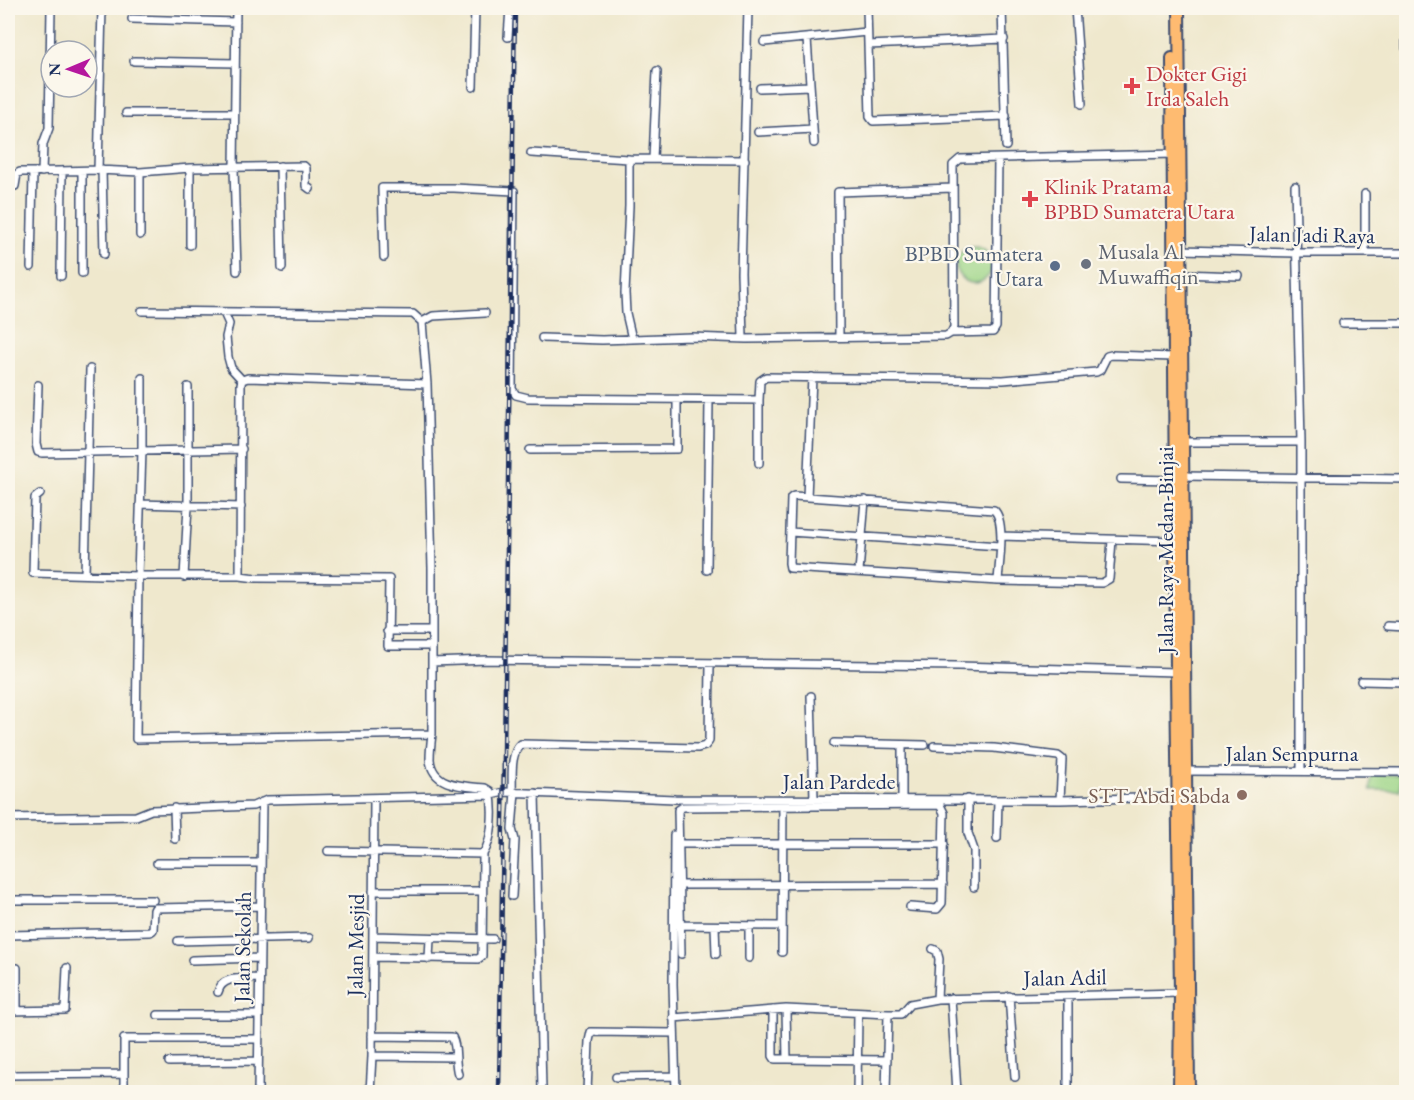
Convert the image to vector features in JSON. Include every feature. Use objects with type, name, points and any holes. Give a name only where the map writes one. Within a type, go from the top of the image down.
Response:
[{"type":"highway","name":"Jalan Raya Medan-Binjai","points":[[1173,8],[1176,154],[1181,250],[1184,442],[1178,478]]},
{"type":"highway","name":"Jalan Raya Medan-Binjai","points":[[1179,8],[1173,357],[1184,628],[1179,1092]]},
{"type":"highway","name":"Jalan Raya Medan-Binjai","points":[[1180,541],[1176,672],[1182,771]]},
{"type":"highway","name":"Jalan Raya Medan-Binjai","points":[[1182,797],[1189,1092]]},
{"type":"street","points":[[42,172],[43,144],[49,128],[51,8]]},
{"type":"street","points":[[102,8],[100,170],[104,254]]},
{"type":"street","points":[[236,8],[234,168],[237,271]]},
{"type":"street","points":[[473,87],[475,8]]},
{"type":"street","points":[[508,37],[510,8]]},
{"type":"street","points":[[743,337],[741,273],[748,8]]},
{"type":"street","points":[[867,8],[870,117],[873,121],[1006,116]]},
{"type":"street","points":[[1002,8],[1006,146]]},
{"type":"street","points":[[1075,8],[1082,104]]},
{"type":"street","points":[[1406,8],[1407,48]]},
{"type":"street","points":[[132,19],[236,22]]},
{"type":"street","points":[[764,42],[867,32]]},
{"type":"street","points":[[807,39],[814,143]]},
{"type":"street","points":[[868,45],[1004,39]]},
{"type":"street","points":[[134,62],[235,63]]},
{"type":"street","points":[[653,159],[657,71]]},
{"type":"street","points":[[760,88],[810,86]]},
{"type":"street","points":[[126,113],[234,113]]},
{"type":"street","points":[[758,132],[813,129]]},
{"type":"street","points":[[531,153],[629,159],[745,160]]},
{"type":"street","points":[[951,333],[954,327],[953,165],[956,161],[960,159],[1176,154]]},
{"type":"street","points":[[629,159],[625,293],[626,313],[632,339]]},
{"type":"street","points":[[542,338],[946,336],[951,333],[993,332],[996,327],[998,159]]},
{"type":"street","points":[[280,166],[282,268]]},
{"type":"street","points":[[8,186],[15,186],[19,172],[100,170],[140,172],[190,168],[304,166],[306,186],[310,189]]},
{"type":"street","points":[[190,168],[190,245]]},
{"type":"street","points":[[82,171],[82,273]]},
{"type":"street","points":[[31,267],[33,172]]},
{"type":"street","points":[[61,276],[62,172]]},
{"type":"street","points":[[140,172],[140,234]]},
{"type":"street","points":[[1295,186],[1301,442],[1301,770]]},
{"type":"street","points":[[384,256],[382,188],[512,190],[514,194],[513,392],[521,397],[546,399],[759,400]]},
{"type":"street","points":[[839,336],[838,192],[953,188]]},
{"type":"street","points":[[1365,194],[1365,253]]},
{"type":"street","name":"Jalan Jadi Raya","points":[[1181,250],[1407,254]]},
{"type":"street","points":[[1181,274],[1239,276]]},
{"type":"street","points":[[142,312],[413,314],[422,322],[427,384],[432,568],[430,760],[438,775],[449,783],[485,788],[490,791],[491,816],[488,845],[483,854],[482,956],[480,959],[373,957]]},
{"type":"street","points":[[422,322],[434,316],[485,313]]},
{"type":"street","points":[[224,314],[229,324]]},
{"type":"street","points":[[237,314],[229,324],[226,337],[231,368],[242,380]]},
{"type":"street","points":[[1344,323],[1407,323]]},
{"type":"street","points":[[759,463],[760,381],[766,377],[1003,380],[1096,372],[1100,370],[1107,356],[1111,355],[1173,357]]},
{"type":"street","points":[[85,574],[90,369]]},
{"type":"street","points":[[807,497],[812,377]]},
{"type":"street","points":[[142,378],[136,739],[432,734]]},
{"type":"street","points":[[242,380],[248,378],[427,384]]},
{"type":"street","points":[[240,576],[242,380]]},
{"type":"street","points":[[38,386],[36,444],[38,452],[242,449]]},
{"type":"street","points":[[184,577],[188,506],[188,387]]},
{"type":"street","points":[[530,450],[677,449],[677,400]]},
{"type":"street","points":[[706,570],[709,400]]},
{"type":"street","points":[[1184,442],[1301,442]]},
{"type":"street","points":[[1121,479],[1407,479]]},
{"type":"street","points":[[40,494],[35,498],[33,573],[389,579],[387,642],[390,646],[431,646]]},
{"type":"street","points":[[998,581],[1001,536],[999,515],[994,510],[865,500],[794,496],[791,498],[790,568],[998,581],[1107,582],[1112,540]]},
{"type":"street","points":[[859,572],[865,500]]},
{"type":"street","points":[[140,504],[241,507]]},
{"type":"street","points":[[790,532],[1000,546]]},
{"type":"street","points":[[1001,536],[1180,541]]},
{"type":"street","points":[[1388,626],[1407,627]]},
{"type":"street","points":[[387,632],[431,631]]},
{"type":"street","points":[[432,662],[487,660],[958,666],[1176,672]]},
{"type":"street","points":[[512,896],[515,840],[512,829],[514,756],[517,747],[521,744],[698,748],[705,746],[709,741],[710,664]]},
{"type":"street","points":[[1361,681],[1407,682]]},
{"type":"street","points":[[811,696],[814,798]]},
{"type":"street","points":[[834,744],[925,745]]},
{"type":"street","points":[[902,745],[902,800]]},
{"type":"street","points":[[934,746],[994,748],[1058,756],[1062,759],[1060,800]]},
{"type":"street","name":"Jalan Sempurna","points":[[1182,771],[1407,772]]},
{"type":"street","name":"Jalan Pardede","points":[[8,818],[136,816],[150,810],[253,806],[267,800],[491,795],[504,792],[783,802],[814,798],[1060,800],[1182,797]]},
{"type":"street","points":[[535,793],[542,1089]]},
{"type":"street","name":"Jalan Mesjid","points":[[369,1092],[372,1056],[374,798]]},
{"type":"street","points":[[675,799],[673,1018],[676,1092]]},
{"type":"street","points":[[968,799],[968,833],[974,850],[974,887]]},
{"type":"street","points":[[997,837],[998,800]]},
{"type":"street","name":"Jalan Sekolah","points":[[258,1092],[262,802]]},
{"type":"street","points":[[782,952],[783,802]]},
{"type":"street","points":[[681,954],[678,810],[681,808],[783,802],[940,805],[944,813],[944,844],[940,907],[937,909],[910,907]]},
{"type":"street","points":[[174,808],[175,839]]},
{"type":"street","points":[[679,844],[783,846],[944,844]]},
{"type":"street","points":[[328,851],[483,854]]},
{"type":"street","points":[[157,863],[261,863]]},
{"type":"street","points":[[679,885],[943,884]]},
{"type":"street","points":[[373,891],[482,891]]},
{"type":"street","points":[[8,900],[153,900]]},
{"type":"street","points":[[8,935],[150,932],[153,930],[155,908],[260,906]]},
{"type":"street","points":[[679,925],[782,926]]},
{"type":"street","points":[[716,926],[716,954]]},
{"type":"street","points":[[749,926],[749,958]]},
{"type":"street","points":[[373,936],[493,939]]},
{"type":"street","points":[[178,941],[309,938]]},
{"type":"street","points":[[429,959],[430,938]]},
{"type":"street","points":[[933,949],[939,959],[938,999]]},
{"type":"street","points":[[192,960],[259,958]]},
{"type":"street","points":[[17,968],[17,1011]]},
{"type":"street","points":[[8,1011],[65,1010],[68,968]]},
{"type":"street","points":[[218,992],[220,985],[225,981],[258,978]]},
{"type":"street","name":"Jalan Adil","points":[[888,1014],[901,1014],[910,1004],[951,998],[1180,993]]},
{"type":"street","points":[[1009,996],[1015,1077]]},
{"type":"street","points":[[1068,996],[1068,1092]]},
{"type":"street","points":[[951,998],[957,1092]]},
{"type":"street","points":[[673,1018],[786,1009],[888,1014],[886,1092]]},
{"type":"street","points":[[786,1009],[787,1059]]},
{"type":"street","points":[[773,1010],[773,1056],[775,1059],[887,1060]]},
{"type":"street","points":[[857,1092],[858,1013]]},
{"type":"street","points":[[158,1015],[259,1015]]},
{"type":"street","points":[[587,1092],[591,1032],[674,1033]]},
{"type":"street","points":[[372,1036],[450,1036],[454,1040],[458,1074]]},
{"type":"street","points":[[124,1092],[124,1039],[258,1039]]},
{"type":"street","points":[[372,1056],[455,1057]]},
{"type":"street","points":[[169,1062],[258,1061]]},
{"type":"street","points":[[8,1074],[124,1074]]},
{"type":"street","points":[[616,1077],[675,1076]]},
{"type":"green space","points":[[974,247],[986,253],[992,265],[986,277],[974,283],[962,277],[956,265],[962,253]]},
{"type":"green space","points":[[1371,774],[1400,775],[1400,790],[1370,790]]},
{"type":"railway","points":[[499,1092],[515,8]]},
{"type":"place","name":"Dokter Gigi Irda Saleh","points":[[1132,86]]},
{"type":"place","name":"Klinik Pratama BPBD Sumatera Utara","points":[[1030,199]]},
{"type":"place","name":"Musala Al Muwaffiqin","points":[[1086,264]]},
{"type":"place","name":"BPBD Sumatera Utara","points":[[1055,266]]},
{"type":"place","name":"STT Abdi Sabda","points":[[1242,795]]}]
